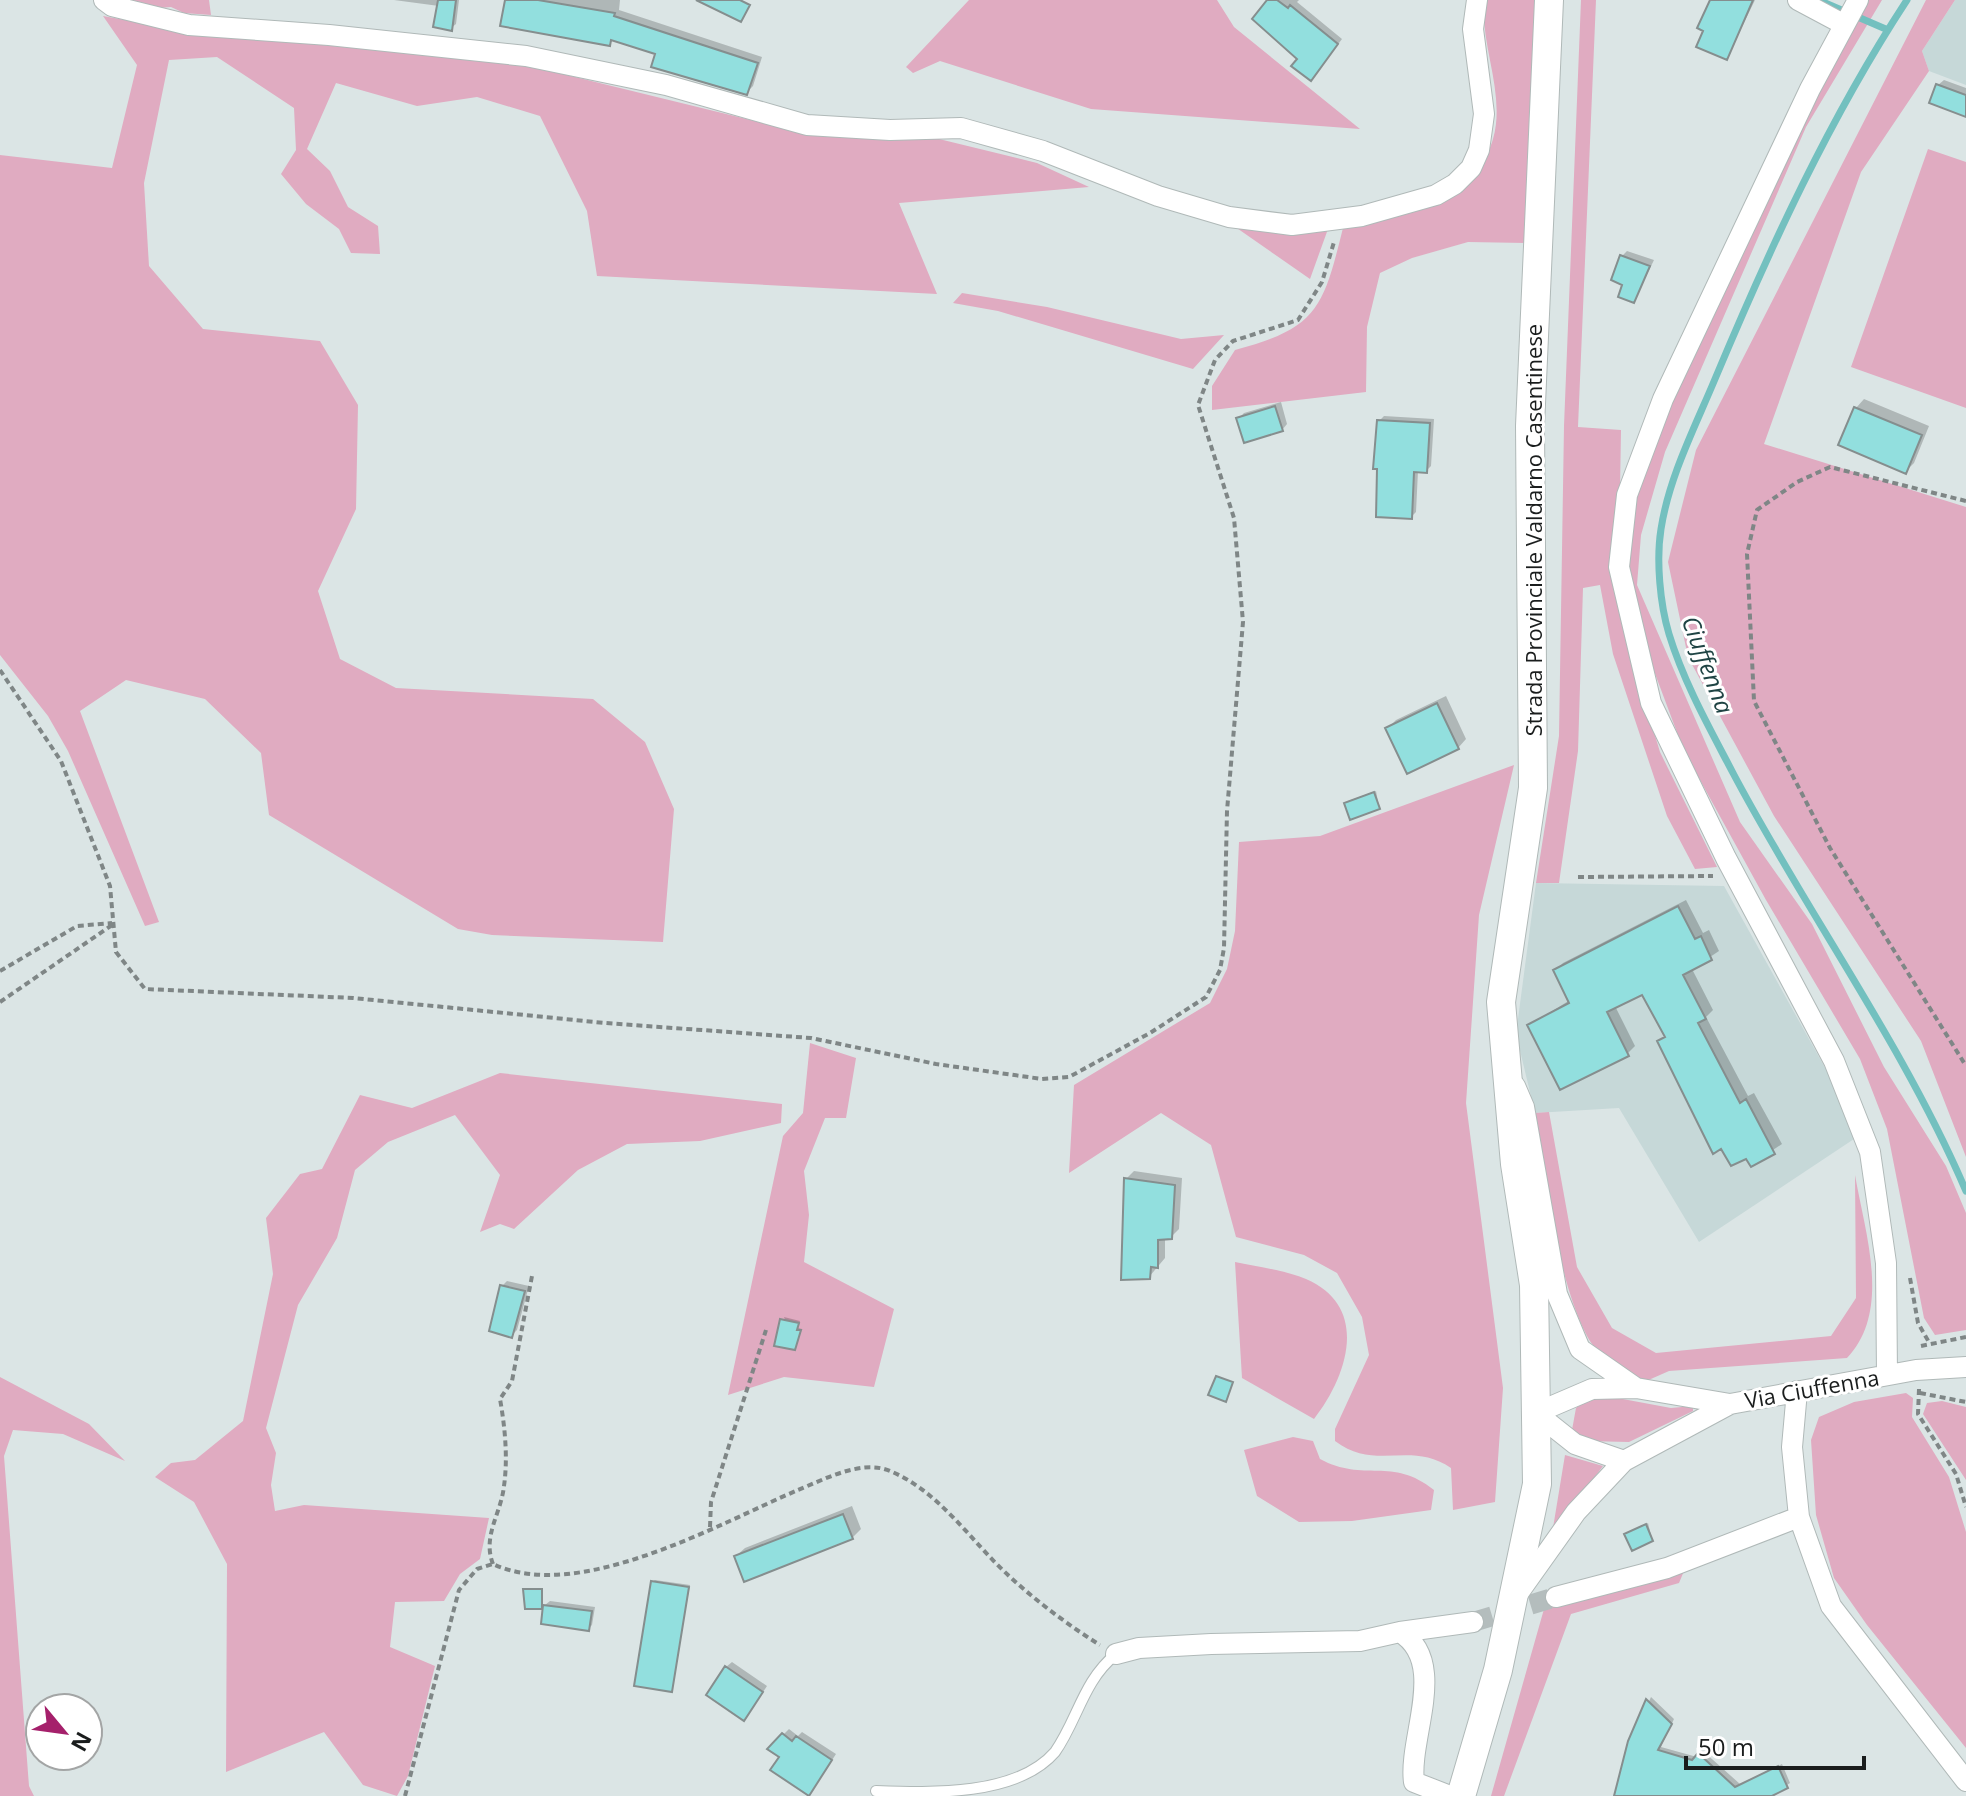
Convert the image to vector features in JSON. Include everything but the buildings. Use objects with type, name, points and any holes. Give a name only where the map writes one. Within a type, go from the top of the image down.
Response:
[{"type":"main road","name":"Strada Provinciale Valdarno Casentinese","points":[[1461,1796],[1498,1670],[1537,1484],[1534,1285],[1515,1164],[1501,1002],[1533,788],[1530,426],[1549,0]]},
{"type":"street","points":[[104,0],[112,6],[189,25],[329,35],[533,58],[666,85],[807,125],[890,130],[961,128],[1043,151],[1158,196],[1229,217],[1292,225],[1341,219],[1436,195],[1455,184],[1471,168],[1479,150],[1484,114],[1473,29],[1477,0]]},
{"type":"street","points":[[1798,0],[1843,24]]},
{"type":"street","points":[[1858,0],[1843,24],[1663,399],[1627,495],[1619,567],[1651,703],[1736,875],[1834,1061],[1870,1152],[1886,1263],[1887,1375]]},
{"type":"street","name":"Strada Provinciale Valdarno Casentinese","points":[[1504,1057],[1524,1107],[1557,1294],[1580,1349],[1636,1388]]},
{"type":"street","name":"Via Ciuffenna","points":[[1513,1601],[1576,1512],[1624,1461],[1730,1404],[1916,1370],[1966,1367]]},
{"type":"street","name":"Strada Provinciale Valdarno Casentinese","points":[[1536,1413],[1592,1389],[1636,1388],[1730,1404]]},
{"type":"street","points":[[1797,1391],[1792,1447],[1799,1517],[1831,1606],[1966,1781]]},
{"type":"street","points":[[1536,1413],[1575,1444],[1624,1461]]},
{"type":"street","points":[[1556,1597],[1667,1568],[1799,1517]]},
{"type":"street","points":[[1116,1654],[1139,1648],[1211,1644],[1360,1641],[1473,1622]]},
{"type":"street","points":[[1400,1632],[1412,1639],[1423,1672],[1420,1720],[1412,1761],[1414,1782],[1450,1796]]},
{"type":"lane","points":[[876,1791],[978,1792],[1034,1771],[1055,1752],[1085,1691],[1100,1667],[1116,1654]]},
{"type":"path","points":[[0,670],[61,761],[110,886],[116,952],[145,989],[353,998],[605,1023],[811,1038],[936,1064],[1042,1079],[1069,1077],[1150,1033],[1206,997],[1220,970],[1224,948],[1227,811],[1243,622],[1234,518],[1198,405],[1215,360],[1233,341],[1298,320],[1322,282],[1341,219]]},
{"type":"path","points":[[1966,501],[1830,467],[1797,482],[1757,510],[1747,554],[1754,701],[1830,848],[1966,1066]]},
{"type":"path","points":[[1578,877],[1736,875]]},
{"type":"path","points":[[0,971],[77,926],[115,923]]},
{"type":"path","points":[[0,1002],[115,923]]},
{"type":"path","points":[[532,1276],[512,1381],[500,1399],[505,1429],[504,1487],[490,1535],[489,1553],[493,1564],[507,1571],[554,1575],[593,1571],[866,1466],[890,1470],[922,1491],[1033,1596],[1078,1631],[1116,1654]]},
{"type":"path","points":[[710,1527],[711,1502],[766,1330]]},
{"type":"path","points":[[1966,1337],[1914,1348],[1920,1393],[1918,1414],[1956,1474],[1966,1507]]},
{"type":"path","points":[[1920,1393],[1966,1402]]},
{"type":"path","points":[[405,1796],[459,1590],[477,1569],[493,1564]]},
{"type":"shaded area","points":[[111,0],[209,0],[211,15],[184,13],[171,7],[147,9]]},
{"type":"shaded area","points":[[969,0],[1217,0],[1234,27],[1360,129],[1091,109],[940,61],[913,73],[906,67]]},
{"type":"shaded area","points":[[1484,0],[1538,0],[1527,243],[1468,242],[1412,258],[1380,273],[1367,327],[1366,392],[1212,410],[1212,386],[1235,350],[1284,333],[1313,311],[1329,278],[1343,228],[1476,174],[1492,143],[1497,105]]},
{"type":"shaded area","points":[[1581,0],[1596,0],[1578,427],[1621,430],[1620,490],[1609,561],[1624,633],[1660,752],[1717,867],[1695,869],[1667,816],[1613,654],[1600,585],[1583,588],[1578,751],[1559,883],[1536,883],[1559,736],[1564,426]]},
{"type":"shaded area","points":[[1864,0],[1882,0],[1806,127],[1665,452],[1641,535],[1637,585],[1740,822],[1812,924],[1884,1067],[1946,1166],[1966,1213],[1966,1330],[1935,1335],[1924,1318],[1887,1129],[1860,1059],[1766,900],[1684,751],[1645,647],[1626,569],[1634,496],[1691,353]]},
{"type":"shaded area","points":[[1926,0],[1955,0],[1922,51],[1929,71],[1861,172],[1764,444],[1966,507],[1966,1157],[1921,1041],[1774,816],[1688,657],[1668,562],[1696,450]]},
{"type":"shaded area","points":[[1955,0],[1966,0],[1966,85],[1929,71],[1922,51]]},
{"type":"shaded area","points":[[103,16],[192,32],[526,65],[800,132],[880,140],[939,139],[1037,163],[1089,187],[899,203],[937,294],[597,276],[587,211],[540,116],[477,97],[417,106],[336,83],[307,149],[330,171],[348,207],[378,226],[380,254],[351,253],[339,229],[306,204],[281,174],[296,150],[294,108],[217,57],[169,60],[144,183],[149,266],[203,329],[320,341],[358,405],[356,509],[318,591],[340,659],[396,688],[593,699],[645,742],[674,809],[663,942],[492,935],[458,929],[269,815],[261,753],[205,699],[126,680],[80,711],[159,922],[145,926],[68,751],[48,716],[0,655],[0,155],[112,168],[137,65]]},
{"type":"shaded area","points":[[1928,149],[1966,162],[1966,408],[1851,367]]},
{"type":"shaded area","points":[[1231,224],[1328,229],[1310,279]]},
{"type":"shaded area","points":[[962,293],[1047,307],[1181,339],[1224,335],[1193,369],[998,311],[953,303]]},
{"type":"shaded area","points":[[1514,765],[1479,915],[1466,1103],[1503,1388],[1495,1502],[1453,1510],[1451,1468],[1421,1456],[1365,1454],[1335,1441],[1335,1429],[1369,1355],[1362,1317],[1337,1273],[1304,1255],[1236,1237],[1211,1145],[1161,1113],[1069,1173],[1074,1085],[1210,1003],[1227,969],[1235,931],[1239,842],[1320,836]]},
{"type":"shaded area","points":[[1536,883],[1724,886],[1829,1075],[1854,1139],[1699,1242],[1619,1108],[1535,1113],[1516,1034]]},
{"type":"shaded area","points":[[810,1043],[856,1058],[846,1118],[825,1118],[804,1171],[809,1215],[804,1262],[894,1309],[874,1387],[784,1377],[728,1395],[783,1136],[803,1113]]},
{"type":"shaded area","points":[[500,1073],[782,1104],[781,1123],[700,1141],[627,1144],[578,1170],[514,1229],[500,1224],[480,1232],[500,1175],[455,1115],[388,1142],[355,1170],[337,1238],[298,1305],[266,1428],[276,1453],[271,1485],[275,1511],[304,1505],[489,1518],[480,1559],[460,1574],[444,1601],[395,1602],[390,1647],[435,1666],[408,1776],[397,1796],[363,1785],[324,1732],[226,1772],[227,1564],[194,1502],[155,1477],[171,1463],[195,1460],[243,1421],[273,1274],[266,1218],[300,1174],[322,1169],[360,1095],[412,1108]]},
{"type":"shaded area","points":[[1549,1112],[1577,1267],[1612,1328],[1656,1353],[1831,1336],[1856,1298],[1855,1175],[1869,1246],[1872,1295],[1869,1318],[1861,1339],[1847,1358],[1669,1371],[1644,1382],[1604,1357],[1587,1336],[1576,1311],[1560,1256],[1535,1113]]},
{"type":"shaded area","points":[[1235,1262],[1306,1279],[1326,1291],[1339,1307],[1346,1325],[1347,1344],[1343,1364],[1326,1402],[1314,1419],[1242,1378]]},
{"type":"shaded area","points":[[0,1377],[89,1424],[125,1461],[63,1434],[13,1430],[4,1456],[24,1720],[24,1772],[28,1772],[34,1796],[0,1796]]},
{"type":"shaded area","points":[[1906,1393],[1913,1398],[1912,1417],[1949,1477],[1966,1532],[1966,1748],[1867,1625],[1834,1578],[1816,1515],[1811,1440],[1819,1417],[1854,1402]]},
{"type":"shaded area","points":[[1612,1397],[1671,1408],[1693,1406],[1693,1411],[1629,1442],[1585,1441],[1572,1430],[1576,1408],[1589,1398]]},
{"type":"shaded area","points":[[1942,1401],[1966,1407],[1966,1480],[1923,1414],[1927,1403]]},
{"type":"shaded area","points":[[1293,1437],[1313,1441],[1320,1459],[1336,1466],[1405,1474],[1419,1480],[1434,1490],[1431,1510],[1352,1521],[1299,1522],[1257,1496],[1244,1450]]},
{"type":"shaded area","points":[[1565,1455],[1603,1466],[1552,1534]]},
{"type":"shaded area","points":[[1684,1571],[1679,1583],[1571,1614],[1504,1796],[1491,1796],[1544,1609]]},
{"type":"waterway","name":"Ciuffenna","points":[[1907,0],[1826,138],[1736,330],[1670,490],[1661,529],[1659,568],[1669,634],[1698,705],[1762,826],[1914,1084],[1966,1191]]},
{"type":"waterway","points":[[1823,2],[1888,30]]},
{"type":"tunnel","points":[[1473,1622],[1556,1597]]}]
